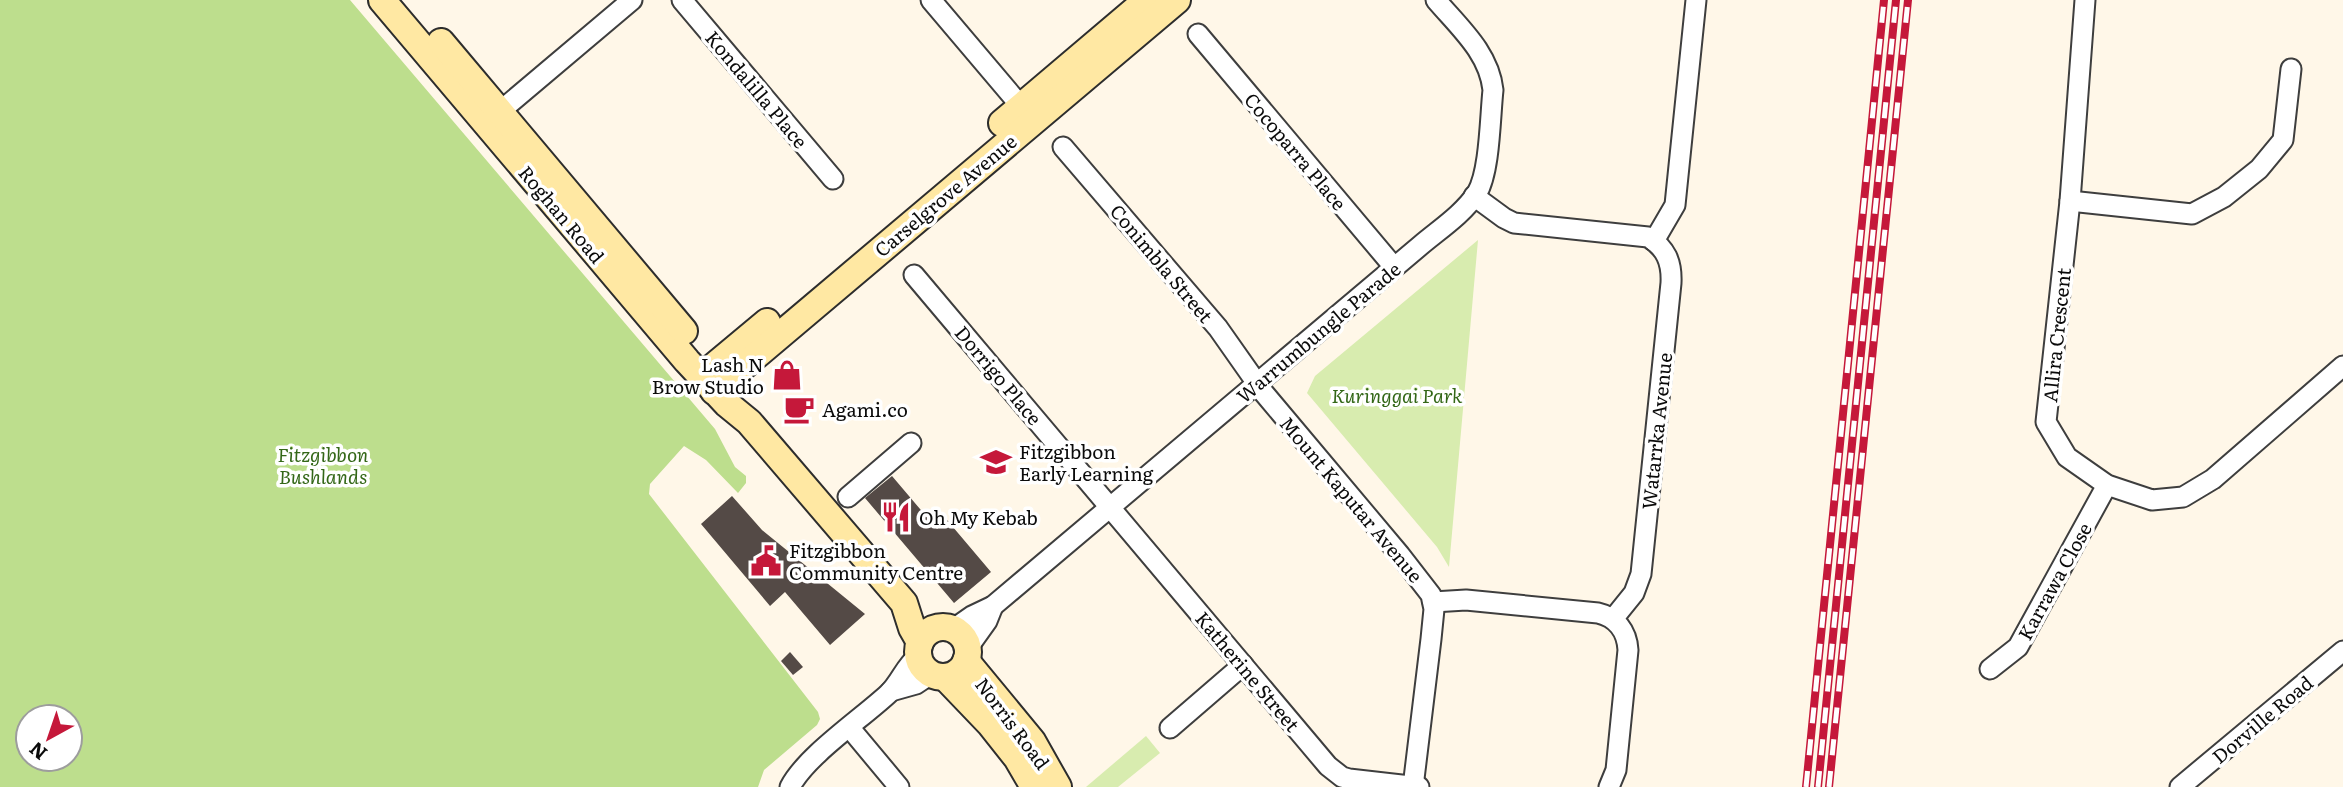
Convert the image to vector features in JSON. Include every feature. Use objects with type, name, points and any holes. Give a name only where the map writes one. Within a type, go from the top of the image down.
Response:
[{"type":"main road","name":"Roghan Road","points":[[382,0],[493,118],[714,379],[727,404],[749,422],[904,603],[916,609],[943,652]]},
{"type":"main road","name":"Roghan Road","points":[[406,0],[493,118]]},
{"type":"main road","name":"Carselgrove Avenue","points":[[714,379],[1161,2]]},
{"type":"main road","name":"Norris Road","points":[[943,652],[990,724],[1017,758],[1034,787]]},
{"type":"main road","name":"Norris Road","points":[[943,652],[1032,741],[1058,787]]},
{"type":"street","points":[[493,118],[632,0]]},
{"type":"street","name":"Kondalilla Place","points":[[681,0],[833,179]]},
{"type":"street","points":[[931,0],[1028,114]]},
{"type":"street","points":[[1474,196],[1514,223],[1635,234],[1654,241],[1675,205],[1696,0]]},
{"type":"street","name":"Allira Crescent","points":[[2085,0],[2070,201],[2046,422],[2067,457],[2107,485],[2152,500],[2183,497],[2213,479],[2343,366]]},
{"type":"street","name":"Warrumbungle Parade","points":[[943,652],[972,616],[993,606],[1459,213],[1474,196],[1481,185],[1485,166],[1492,79],[1477,47],[1445,3]]},
{"type":"street","name":"Cocoparra Place","points":[[1198,34],[1394,267]]},
{"type":"street","points":[[2070,201],[2192,214],[2224,197],[2259,169],[2283,140],[2291,69]]},
{"type":"street","name":"Conimbla Street","points":[[1063,147],[1218,328],[1256,383]]},
{"type":"street","name":"Watarrka Avenue","points":[[1613,619],[1634,593],[1642,574],[1672,271],[1668,257],[1654,241]]},
{"type":"street","name":"Dorrigo Place","points":[[914,275],[1110,508]]},
{"type":"street","name":"Mount Kaputar Avenue","points":[[1256,383],[1420,579],[1433,602],[1413,787]]},
{"type":"street","points":[[848,497],[911,443]]},
{"type":"street","name":"Karrawa Close","points":[[1990,669],[2018,647],[2107,485]]},
{"type":"street","name":"Katherine Street","points":[[1110,508],[1334,772],[1349,779],[1419,787]]},
{"type":"street","points":[[1433,602],[1466,600],[1598,613],[1613,619],[1626,636],[1628,650],[1616,769],[1609,787]]},
{"type":"street","name":"Dorville Road","points":[[2180,787],[2343,651]]},
{"type":"street","points":[[790,787],[806,766],[891,691],[910,662],[943,652]]},
{"type":"street","points":[[1170,728],[1243,665]]},
{"type":"street","points":[[849,727],[900,787]]},
{"type":"green space","name":"Fitzgibbon Bushlands","points":[[0,0],[350,0],[715,429],[735,467],[746,476],[746,483],[738,493],[706,460],[684,446],[650,484],[649,494],[818,712],[820,719],[817,725],[764,770],[758,787],[0,787]]},
{"type":"green space","name":"Kuringgai Park","points":[[1478,240],[1449,567],[1437,547],[1307,393],[1315,376]]},
{"type":"green space","points":[[1146,736],[1160,753],[1118,787],[1086,787]]},
{"type":"building","points":[[892,476],[937,529],[947,520],[991,572],[954,603],[865,498]]},
{"type":"building","name":"Fitzgibbon Community Centre","points":[[732,496],[762,530],[865,614],[830,645],[785,592],[770,606],[701,524]]},
{"type":"building","points":[[790,652],[803,667],[793,675],[781,661]]},
{"type":"railway","points":[[1806,787],[1884,0]]},
{"type":"railway","points":[[1818,787],[1896,0]]},
{"type":"railway","points":[[1829,787],[1908,0]]},
{"type":"place","name":"Lash N Brow Studio","points":[[787,375]]},
{"type":"place","name":"Agami.co","points":[[799,409]]},
{"type":"place","name":"Fitzgibbon Early Learning","points":[[996,462]]},
{"type":"place","name":"Oh My Kebab","points":[[896,517]]},
{"type":"place","name":"Fitzgibbon Community Centre","points":[[766,561]]}]
